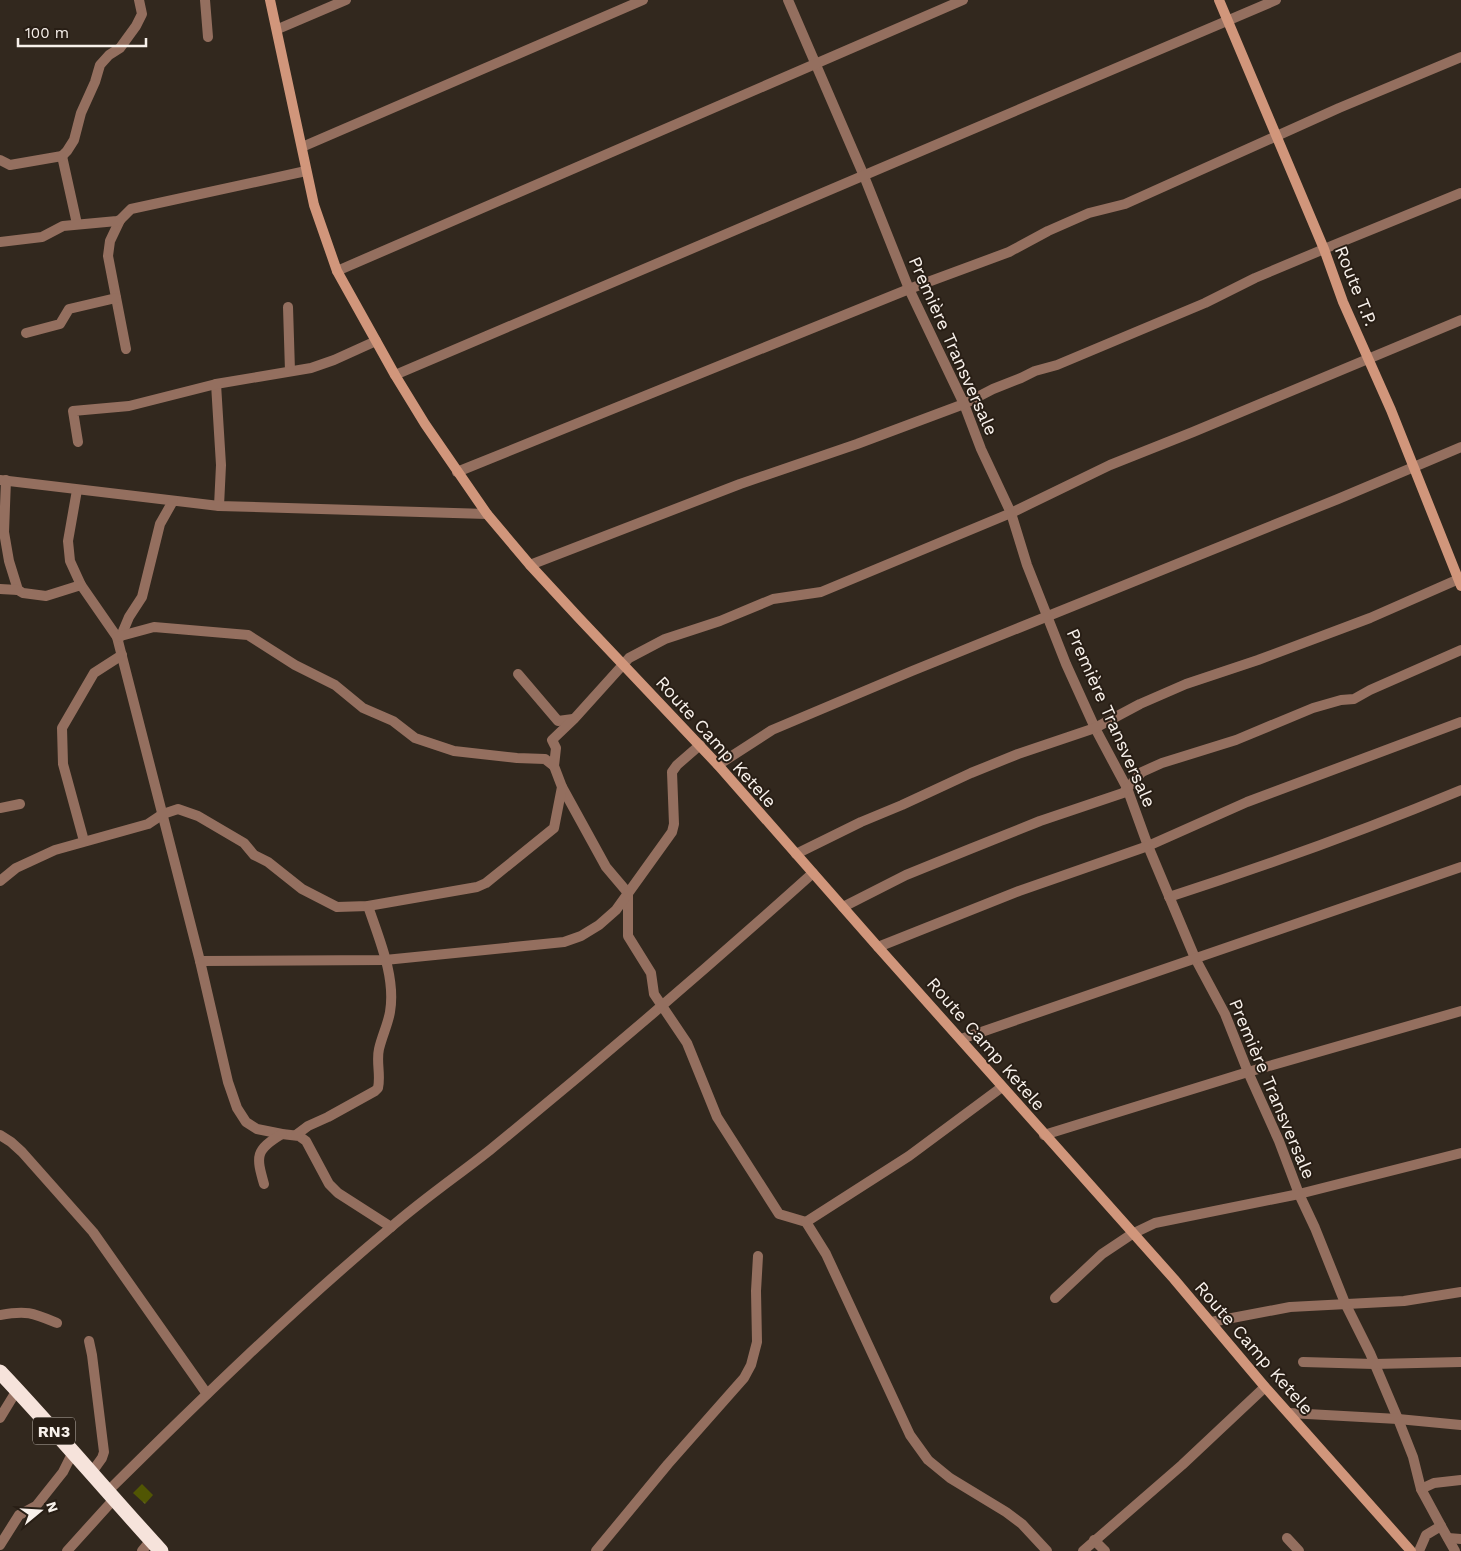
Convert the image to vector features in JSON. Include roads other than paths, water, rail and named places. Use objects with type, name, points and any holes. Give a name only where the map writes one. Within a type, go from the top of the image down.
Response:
[{"type":"highway","name":"RN3","points":[[0,1372],[92,1472],[151,1547]]},
{"type":"street","points":[[0,160],[10,165],[62,156],[67,151],[74,140],[81,113],[95,82],[100,65],[109,55],[120,48],[142,14],[139,0]]},
{"type":"street","points":[[205,0],[208,37]]},
{"type":"street","name":"Route Camp Ketele","points":[[270,0],[278,29],[306,171],[319,222],[337,271],[395,375],[425,424],[486,514],[530,565],[718,765],[1411,1551]]},
{"type":"street","points":[[278,29],[346,0]]},
{"type":"street","points":[[302,147],[642,0]]},
{"type":"street","name":"Première Transversale","points":[[788,0],[864,176],[909,289],[964,404],[981,449],[1011,513],[1027,565],[1066,664],[1095,728],[1127,788],[1148,846],[1195,958],[1225,1014],[1345,1303],[1398,1419],[1413,1457],[1421,1489],[1455,1551]]},
{"type":"street","points":[[337,271],[964,0]]},
{"type":"street","name":"Route T.P.","points":[[1219,0],[1324,249],[1343,302],[1391,410],[1460,581]]},
{"type":"street","points":[[395,375],[1276,0]]},
{"type":"street","points":[[457,472],[909,289],[1009,252],[1081,216],[1125,204],[1276,136],[1461,57]]},
{"type":"street","points":[[62,156],[77,224]]},
{"type":"street","points":[[126,350],[108,256],[110,241],[120,220],[131,209],[306,171]]},
{"type":"street","points":[[530,565],[740,484],[858,444],[964,404],[992,389],[1035,371],[1057,365],[1324,249],[1461,193]]},
{"type":"street","points":[[0,242],[42,237],[50,234],[56,228],[77,224],[120,220]]},
{"type":"street","points":[[26,333],[60,324],[69,309],[116,298]]},
{"type":"street","points":[[288,307],[290,371]]},
{"type":"street","points":[[1047,1551],[1022,1524],[950,1478],[928,1460],[910,1435],[826,1254],[806,1222],[779,1214],[718,1117],[687,1044],[654,994],[651,973],[629,939],[628,893],[606,867],[562,787],[554,766],[556,748],[552,740],[628,658],[665,639],[720,621],[773,599],[821,592],[1011,513],[1110,465],[1461,320]]},
{"type":"street","points":[[78,442],[73,411],[129,406],[216,384],[310,368],[334,360],[376,341]]},
{"type":"street","points":[[216,384],[221,465],[219,506]]},
{"type":"street","points":[[718,765],[772,730],[1048,615],[1338,499],[1461,447]]},
{"type":"street","points":[[18,590],[9,561],[4,532],[3,480],[219,506],[486,514]]},
{"type":"street","points":[[77,490],[68,550],[70,561],[81,585],[119,636],[122,655],[200,961],[228,1082],[237,1108],[246,1122],[257,1129],[296,1135],[306,1141],[329,1184],[338,1193],[391,1226]]},
{"type":"street","points":[[119,636],[142,597],[160,524],[173,501]]},
{"type":"street","points":[[796,854],[861,822],[902,806],[979,770],[1018,754],[1095,728],[1140,704],[1186,684],[1258,660],[1370,618],[1460,581]]},
{"type":"street","points":[[0,589],[18,590],[23,593],[46,596],[81,585]]},
{"type":"street","points":[[119,636],[154,627],[248,635],[295,665],[335,685],[363,708],[393,720],[415,738],[454,751],[517,758],[545,758],[554,766]]},
{"type":"street","points":[[843,907],[915,872],[1040,821],[1123,793],[1142,772],[1236,740],[1312,708],[1354,698],[1461,650]]},
{"type":"street","points":[[84,842],[63,764],[62,728],[94,674],[122,655]]},
{"type":"street","points":[[518,674],[558,721],[562,722],[574,718]]},
{"type":"street","points":[[878,948],[1019,892],[1148,846],[1247,802],[1461,722]]},
{"type":"street","points":[[200,961],[385,960],[564,942],[581,936],[616,910],[672,832],[674,824],[672,772],[677,765],[700,745]]},
{"type":"street","points":[[0,881],[16,868],[55,850],[148,824],[163,814],[178,809],[198,816],[244,843],[254,855],[268,862],[302,889],[330,905],[344,908],[368,906],[470,889],[486,883],[554,828],[562,787]]},
{"type":"street","points":[[1169,897],[1402,814],[1461,790]]},
{"type":"street","points":[[0,808],[20,804]]},
{"type":"street","points":[[961,1039],[1461,867]]},
{"type":"street","points":[[67,1551],[111,1495],[207,1394],[298,1308],[391,1226],[488,1152],[662,1007],[813,873]]},
{"type":"street","points":[[296,1135],[308,1126],[328,1117],[378,1088],[379,1050],[390,1013],[392,998],[385,960],[368,906]]},
{"type":"street","points":[[1044,1135],[1248,1072],[1461,1011]]},
{"type":"street","points":[[806,1222],[908,1156],[1002,1087]]},
{"type":"street","points":[[264,1184],[258,1158],[268,1142],[282,1134]]},
{"type":"street","points":[[0,1135],[22,1152],[93,1232],[207,1394]]},
{"type":"street","points":[[1055,1298],[1102,1254],[1132,1234],[1155,1223],[1299,1194],[1461,1153]]},
{"type":"street","points":[[596,1551],[668,1464],[744,1378],[751,1365],[757,1342],[756,1291],[758,1256]]},
{"type":"street","points":[[1211,1322],[1290,1307],[1404,1301],[1461,1292]]},
{"type":"street","points":[[0,1316],[25,1311],[35,1313],[57,1323]]},
{"type":"street","points":[[89,1341],[104,1452],[92,1472]]},
{"type":"street","points":[[1302,1362],[1374,1364],[1461,1362]]},
{"type":"street","points":[[1083,1551],[1182,1465],[1266,1387]]},
{"type":"street","points":[[0,1418],[17,1390]]},
{"type":"street","points":[[1289,1413],[1398,1419],[1461,1425]]},
{"type":"street","points":[[0,1545],[19,1515],[36,1506],[63,1472],[73,1452]]},
{"type":"street","points":[[1421,1489],[1434,1483],[1461,1480]]},
{"type":"street","points":[[1419,1551],[1426,1535],[1441,1526]]},
{"type":"street","points":[[1287,1538],[1299,1551]]},
{"type":"street","points":[[1448,1538],[1461,1539]]},
{"type":"street","points":[[1094,1540],[1105,1551]]}]
